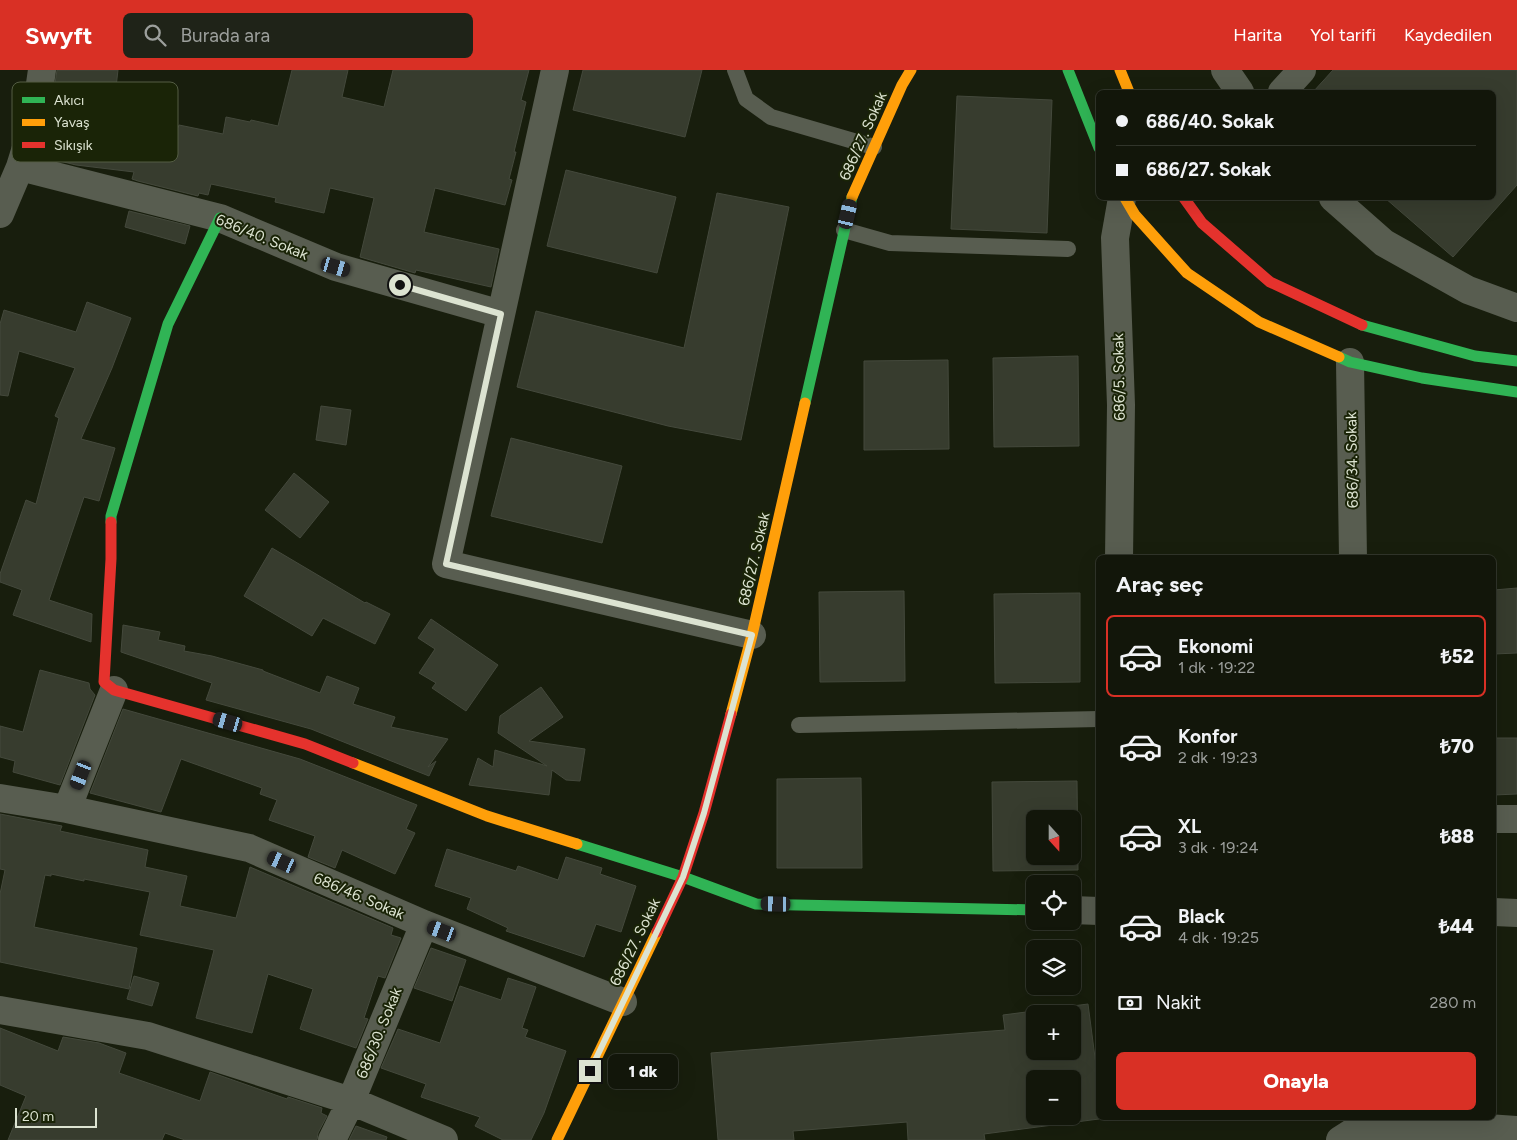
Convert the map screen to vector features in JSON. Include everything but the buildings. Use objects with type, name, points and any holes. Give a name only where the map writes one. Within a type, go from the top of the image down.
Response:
[{"type":"street","points":[[555,70],[446,564],[752,635]]},
{"type":"street","points":[[1068,70],[1096,140]]},
{"type":"street","points":[[1120,70],[1128,90]]},
{"type":"street","points":[[1225,70],[1239,90]]},
{"type":"street","points":[[1284,90],[1302,70]]},
{"type":"street","name":"686/27. Sokak","points":[[557,1140],[683,877],[704,813],[752,635],[851,198],[902,85],[914,74]]},
{"type":"street","points":[[0,214],[22,162]]},
{"type":"street","name":"686/40. Sokak","points":[[20,167],[220,218],[336,267],[501,314]]},
{"type":"street","name":"686/5. Sokak","points":[[1119,555],[1121,405],[1115,238],[1123,200]]},
{"type":"street","points":[[1124,200],[1135,215],[1187,273],[1259,322],[1350,362],[1422,378],[1517,392]]},
{"type":"street","points":[[1185,200],[1202,223],[1270,282],[1362,325],[1475,356],[1517,361]]},
{"type":"street","points":[[1335,200],[1384,243],[1468,290],[1517,308]]},
{"type":"street","points":[[220,218],[168,324],[111,516],[111,559],[104,682],[114,690],[305,744],[487,816],[683,877],[756,904],[1026,910]]},
{"type":"street","name":"686/34. Sokak","points":[[1350,362],[1353,555]]},
{"type":"street","points":[[68,808],[114,690]]},
{"type":"street","name":"686/46. Sokak","points":[[0,798],[68,808],[249,848],[424,924],[623,1002]]},
{"type":"street","points":[[1496,819],[1517,819]]},
{"type":"street","points":[[1081,910],[1096,911]]},
{"type":"street","points":[[1496,912],[1517,913]]},
{"type":"street","name":"686/30. Sokak","points":[[332,1140],[351,1101],[424,924]]},
{"type":"street","points":[[0,1010],[148,1036],[351,1101],[444,1140]]},
{"type":"street","points":[[1340,1140],[1362,1126],[1458,1126],[1517,1130]]},
{"type":"lane","points":[[735,70],[746,99],[771,117],[874,147]]},
{"type":"lane","points":[[844,230],[890,243],[1068,249]]},
{"type":"lane","points":[[799,724],[1096,719]]},
{"type":"traffic: fast","points":[[1068,70],[1096,140]]},
{"type":"traffic: fast","points":[[805,403],[852,197]]},
{"type":"traffic: fast","points":[[111,522],[111,516],[168,324],[220,218]]},
{"type":"traffic: fast","points":[[1362,325],[1475,356],[1517,361]]},
{"type":"traffic: fast","points":[[1339,357],[1350,362],[1422,378],[1517,392]]},
{"type":"traffic: fast","points":[[577,844],[683,877],[756,904],[1026,910]]},
{"type":"traffic: slow","points":[[852,197],[902,85],[911,70]]},
{"type":"traffic: slow","points":[[1120,70],[1128,90]]},
{"type":"traffic: slow","points":[[1126,200],[1135,215],[1187,273],[1259,322],[1339,357]]},
{"type":"traffic: slow","points":[[731,714],[752,635],[805,403]]},
{"type":"traffic: slow","points":[[353,763],[487,816],[577,844]]},
{"type":"traffic: slow","points":[[557,1140],[657,932]]},
{"type":"traffic: jam","points":[[1185,200],[1202,223],[1270,282],[1362,325]]},
{"type":"traffic: jam","points":[[111,522],[111,559],[104,682],[114,690],[305,744],[353,763]]},
{"type":"traffic: jam","points":[[657,932],[683,877],[704,813],[731,714]]},
{"type":"route","points":[[400,285],[501,314],[446,564],[752,635],[704,813],[683,877],[590,1071]]}]
